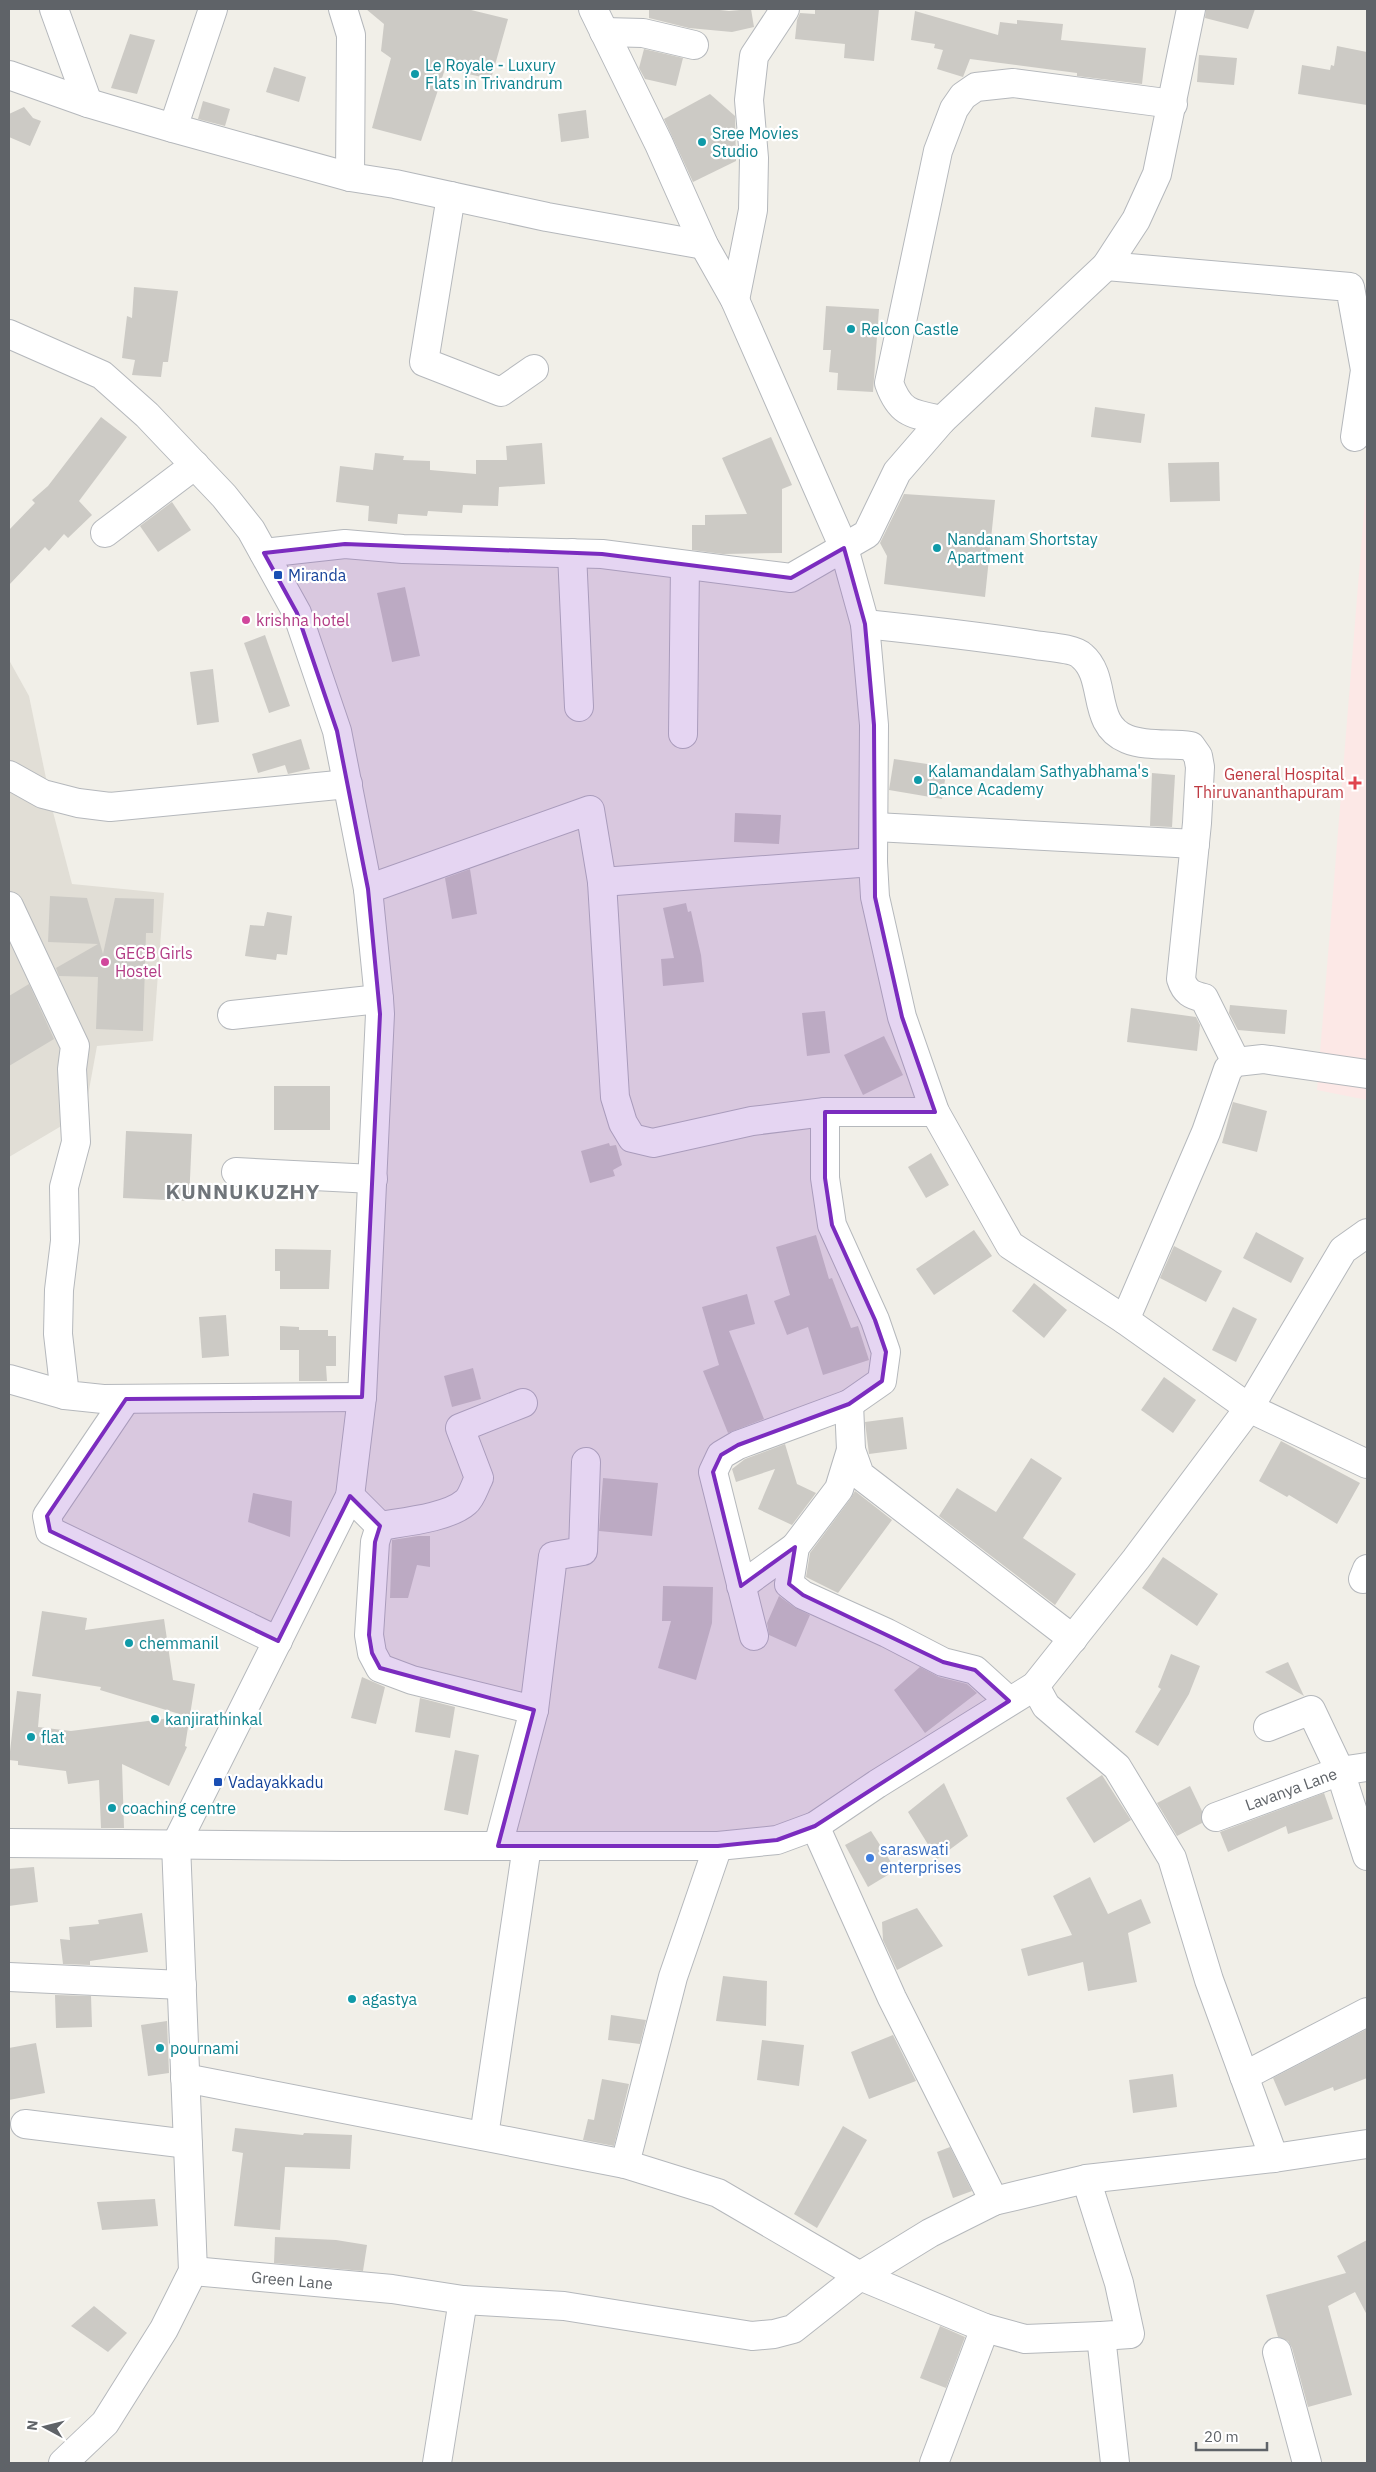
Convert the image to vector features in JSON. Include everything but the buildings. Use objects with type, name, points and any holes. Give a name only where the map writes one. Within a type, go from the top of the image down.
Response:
[{"type":"street","points":[[54,9],[88,103]]},
{"type":"street","points":[[173,128],[213,9]]},
{"type":"street","points":[[343,9],[351,35],[350,177]]},
{"type":"street","points":[[734,300],[753,210],[754,158],[749,100],[754,56],[784,9]]},
{"type":"street","points":[[264,553],[345,544],[403,549],[602,554],[791,578],[844,548],[867,534],[897,472],[942,420],[1106,266],[1136,220],[1157,174],[1173,104],[1191,9]]},
{"type":"street","points":[[599,20],[643,34],[694,45]]},
{"type":"street","points":[[599,20],[659,144],[704,245],[734,300],[844,548],[865,624],[874,725],[875,826],[873,862],[876,897],[902,1017],[934,1112],[1010,1245],[1125,1320],[1249,1408],[1367,1464]]},
{"type":"street","points":[[9,75],[88,103],[350,177],[547,217],[704,245]]},
{"type":"street","points":[[942,420],[912,414],[895,401],[889,383],[938,151],[946,127],[963,96],[976,87],[1013,83],[1173,104]]},
{"type":"street","points":[[451,196],[424,362],[501,392],[534,369]]},
{"type":"street","points":[[1106,266],[1350,287],[1366,370],[1355,437]]},
{"type":"street","points":[[9,334],[102,375],[147,415],[224,496],[251,530],[297,613],[336,731],[348,784],[368,889],[380,1014],[362,1397],[350,1496],[176,1844],[193,2271],[164,2329],[105,2423],[63,2463]]},
{"type":"street","points":[[105,533],[195,465]]},
{"type":"street","points":[[572,553],[579,707]]},
{"type":"street","points":[[683,734],[685,565]]},
{"type":"street","points":[[865,624],[964,634],[1063,649],[1082,655],[1096,676],[1106,720],[1116,732],[1127,739],[1149,743],[1191,746],[1198,756],[1200,767],[1195,844],[1181,979],[1184,990],[1192,995],[1204,998],[1236,1062]]},
{"type":"street","points":[[9,775],[43,794],[78,803],[110,807],[348,784]]},
{"type":"street","points":[[368,889],[590,810],[602,882],[616,1097],[623,1123],[632,1138],[653,1143],[752,1120],[825,1112],[934,1112]]},
{"type":"street","points":[[875,826],[1195,844]]},
{"type":"street","points":[[602,882],[873,862]]},
{"type":"street","points":[[9,906],[68,1027],[75,1046],[72,1069],[76,1142],[64,1187],[65,1241],[59,1290],[59,1350],[65,1396]]},
{"type":"street","points":[[232,1015],[379,999]]},
{"type":"street","points":[[1125,1320],[1206,1132],[1228,1068],[1236,1062],[1263,1059],[1367,1074]]},
{"type":"street","points":[[754,1636],[713,1472],[721,1455],[738,1444],[849,1404],[882,1381],[886,1352],[875,1320],[832,1225],[825,1178],[825,1112]]},
{"type":"street","points":[[236,1172],[373,1179]]},
{"type":"street","points":[[9,1843],[718,1846],[777,1840],[815,1826],[877,1784],[1035,1686],[1249,1408],[1343,1250],[1367,1233]]},
{"type":"street","points":[[9,1379],[65,1396],[126,1399],[362,1397]]},
{"type":"street","points":[[126,1399],[47,1516],[50,1531],[278,1641]]},
{"type":"street","points":[[380,1526],[415,1520],[448,1511],[467,1502],[478,1478],[460,1428],[523,1403]]},
{"type":"street","points":[[849,1404],[851,1450],[860,1475],[877,1490],[1073,1639]]},
{"type":"street","points":[[741,1586],[795,1547],[838,1489],[851,1450]]},
{"type":"street","points":[[498,1846],[534,1710],[553,1556],[583,1550],[586,1462]]},
{"type":"street","points":[[350,1496],[380,1526]]},
{"type":"street","points":[[380,1526],[374,1542],[370,1635],[372,1653],[380,1668],[412,1680],[534,1710]]},
{"type":"street","points":[[795,1547],[789,1584],[803,1595],[887,1632],[943,1662],[975,1670],[1009,1701]]},
{"type":"street","points":[[1035,1686],[1046,1706],[1117,1767],[1172,1858],[1209,1980],[1274,2158]]},
{"type":"street","points":[[1268,1727],[1311,1710],[1340,1771],[1367,1856]]},
{"type":"street","name":"Lavanya Lane","points":[[1216,1817],[1340,1771],[1367,1766]]},
{"type":"street","points":[[815,1826],[892,1998],[994,2201]]},
{"type":"street","points":[[484,2136],[527,1846]]},
{"type":"street","points":[[625,2164],[673,1977],[718,1846]]},
{"type":"street","points":[[9,1977],[182,1985]]},
{"type":"street","points":[[1244,2076],[1367,2012]]},
{"type":"street","points":[[185,2078],[625,2164],[718,2193],[860,2276],[985,2328],[1025,2339],[1130,2334],[1120,2283],[1100,2228],[1086,2179]]},
{"type":"street","points":[[25,2124],[188,2144]]},
{"type":"street","name":"Green Lane","points":[[193,2271],[392,2288],[464,2300],[564,2306],[760,2335],[774,2334],[793,2329],[860,2276],[930,2233],[994,2201],[1086,2179],[1274,2158],[1367,2144]]},
{"type":"street","points":[[437,2463],[464,2300]]},
{"type":"street","points":[[934,2463],[985,2328]]},
{"type":"street","points":[[1101,2336],[1115,2463]]},
{"type":"street","points":[[1277,2352],[1307,2463]]},
{"type":"highlighted area","points":[[345,544],[602,554],[791,578],[844,548],[865,624],[874,725],[875,897],[902,1017],[935,1112],[825,1112],[825,1178],[832,1225],[875,1320],[886,1352],[882,1381],[849,1404],[738,1445],[721,1455],[713,1472],[741,1586],[795,1547],[789,1584],[803,1595],[943,1662],[975,1670],[1009,1701],[815,1826],[777,1840],[718,1846],[498,1846],[534,1710],[380,1668],[372,1653],[369,1635],[375,1542],[380,1526],[350,1496],[278,1641],[50,1531],[47,1516],[126,1399],[362,1397],[380,1014],[368,889],[337,731],[297,613],[264,553]]},
{"type":"shaded area","name":"General Hospital Thiruvananthapuram","points":[[1367,475],[1367,1100],[1317,1090]]},
{"type":"shaded area","points":[[9,660],[29,696],[53,812],[72,884],[164,893],[153,1041],[97,1046],[85,1112],[9,1157]]},
{"type":"place","name":"Le Royale - Luxury Flats in Trivandrum","points":[[415,74]]},
{"type":"place","name":"Sree Movies Studio","points":[[702,142]]},
{"type":"place","name":"Relcon Castle","points":[[851,329]]},
{"type":"place","name":"Nandanam Shortstay Apartment","points":[[937,548]]},
{"type":"place","name":"Miranda","points":[[278,575]]},
{"type":"place","name":"krishna hotel","points":[[246,620]]},
{"type":"place","name":"Kalamandalam Sathyabhama's Dance Academy","points":[[918,780]]},
{"type":"place","name":"General Hospital Thiruvananthapuram","points":[[1355,783]]},
{"type":"place","name":"GECB Girls Hostel","points":[[105,962]]},
{"type":"place","name":"chemmanil","points":[[129,1643]]},
{"type":"place","name":"kanjirathinkal","points":[[155,1719]]},
{"type":"place","name":"flat","points":[[31,1737]]},
{"type":"place","name":"Vadayakkadu","points":[[218,1782]]},
{"type":"place","name":"coaching centre","points":[[112,1808]]},
{"type":"place","name":"saraswati enterprises","points":[[870,1858]]},
{"type":"place","name":"agastya","points":[[352,1999]]},
{"type":"place","name":"pournami","points":[[160,2048]]},
{"type":"district","name":"KUNNUKUZHY","points":[[243,1191]]}]
